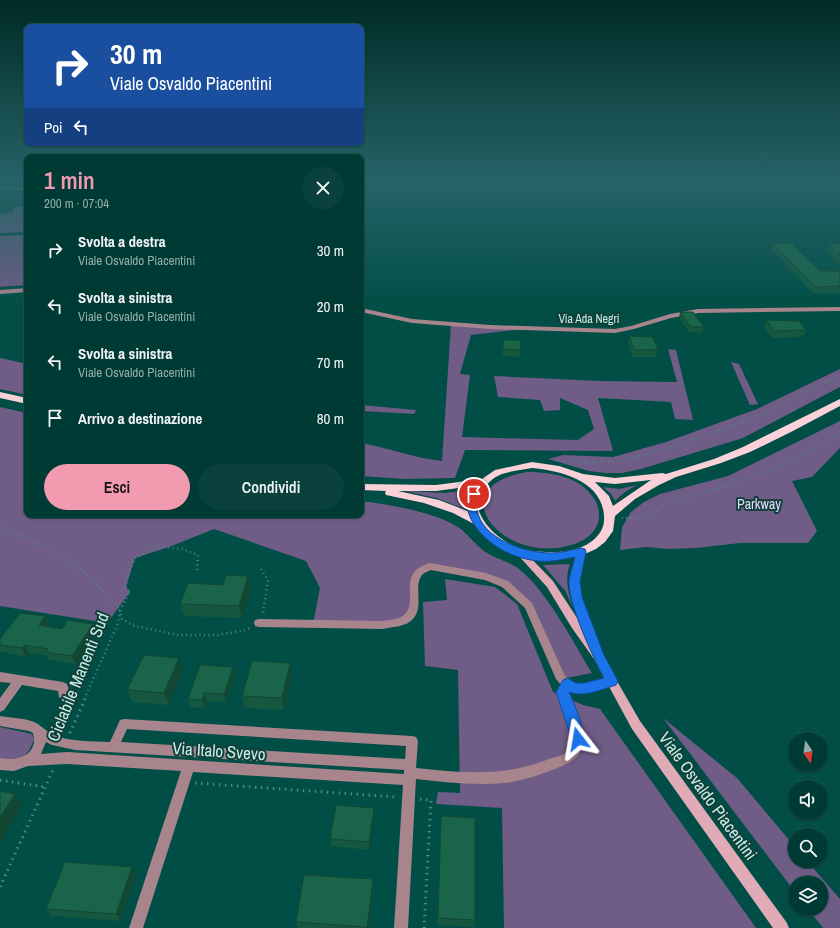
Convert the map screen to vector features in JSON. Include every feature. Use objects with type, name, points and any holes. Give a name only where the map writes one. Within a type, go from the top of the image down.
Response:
[{"type":"main road","points":[[0,395],[24,400]]},
{"type":"main road","points":[[610,516],[628,499],[647,487],[672,475],[752,448],[840,402]]},
{"type":"main road","name":"Viale Osvaldo Piacentini","points":[[532,465],[556,467],[581,477],[593,484],[602,494],[608,504],[610,516],[608,528],[602,538],[593,546],[581,552],[553,557],[522,554],[499,544],[482,529],[473,514],[474,494],[482,482],[494,474],[509,468],[532,465]]},
{"type":"main road","points":[[581,477],[615,481],[672,475]]},
{"type":"main road","name":"Viale Osvaldo Piacentini","points":[[364,487],[436,488],[482,482]]},
{"type":"main road","name":"Viale Osvaldo Piacentini","points":[[364,487],[423,499],[454,510],[477,521]]},
{"type":"main road","name":"Viale Osvaldo Piacentini","points":[[581,552],[575,581],[576,597],[598,656]]},
{"type":"main road","name":"Viale Osvaldo Piacentini","points":[[522,554],[550,584],[598,656],[636,725],[782,928]]},
{"type":"street","points":[[0,292],[24,290]]},
{"type":"street","name":"Via Ada Negri","points":[[364,311],[412,321],[490,328],[615,331],[632,328],[670,316],[698,311],[840,309]]},
{"type":"street","points":[[259,623],[384,625],[404,621],[410,616],[414,605],[414,582],[419,572],[430,566],[479,575],[505,584],[529,606],[561,679],[574,688],[584,689],[612,681]]},
{"type":"street","points":[[0,677],[63,687],[63,694]]},
{"type":"street","points":[[0,707],[19,680]]},
{"type":"street","points":[[410,773],[462,778],[505,777],[538,769],[568,758],[575,751],[578,739],[576,728],[563,692],[567,683]]},
{"type":"street","name":"Via Italo Svevo","points":[[0,721],[31,726],[52,740],[75,745],[410,773]]},
{"type":"street","name":"Via Italo Svevo","points":[[113,747],[124,724],[412,741],[401,928]]},
{"type":"street","points":[[26,761],[38,751],[42,741],[40,733]]},
{"type":"street","name":"Via Italo Svevo","points":[[0,764],[15,766],[26,761],[67,758],[189,766],[410,773]]},
{"type":"street","points":[[136,928],[189,766]]},
{"type":"path","points":[[556,467],[558,463],[571,460],[614,462],[652,453],[735,425],[759,415],[840,375]]},
{"type":"path","points":[[610,516],[644,518],[667,503],[736,483],[767,471],[805,453],[840,433]]},
{"type":"path","name":"Ciclabile Manenti Sud","points":[[0,528],[19,535],[59,554],[92,579],[120,610],[118,623],[66,742]]},
{"type":"path","points":[[197,570],[198,555],[182,548],[159,546],[135,558],[127,575],[126,587],[130,592],[120,610],[122,619],[134,626],[178,635],[218,636],[246,630],[259,623],[266,606],[265,589],[268,580],[261,569]]},
{"type":"path","name":"Ciclabile Manenti Sud","points":[[0,887],[58,759]]},
{"type":"path","points":[[0,780],[45,787]]},
{"type":"path","points":[[184,782],[431,800],[424,928]]},
{"type":"green space","points":[[0,223],[24,223],[24,232],[0,233]]},
{"type":"green space","points":[[24,235],[24,285],[0,287],[0,236]]},
{"type":"green space","points":[[451,324],[524,329],[471,335],[460,374],[470,375],[462,437],[578,440],[594,429],[588,410],[560,398],[560,410],[544,411],[540,400],[498,397],[494,376],[599,381],[677,382],[668,349],[676,350],[693,420],[675,419],[671,402],[598,398],[613,451],[465,450],[455,478],[404,479],[364,476],[364,444],[421,458],[442,461]]},
{"type":"green space","points":[[0,358],[24,363],[24,394],[0,389]]},
{"type":"green space","points":[[731,362],[739,364],[758,404],[750,405]]},
{"type":"green space","points":[[840,369],[840,387],[743,438],[641,469],[622,473],[589,471],[548,459],[563,455],[613,457],[666,442],[757,409]]},
{"type":"green space","points":[[364,405],[416,410],[414,414],[364,411]]},
{"type":"green space","points":[[0,407],[24,412],[24,518],[364,518],[364,501],[414,510],[441,518],[452,524],[462,530],[484,551],[519,569],[540,590],[559,618],[592,673],[561,679],[529,606],[505,584],[430,566],[419,572],[414,605],[403,621],[313,624],[320,588],[306,561],[214,529],[169,547],[135,558],[126,587],[130,592],[107,623],[0,606]]},
{"type":"green space","name":"Parkway","points":[[840,421],[840,448],[812,477],[792,481],[817,531],[808,543],[740,543],[696,548],[667,549],[647,547],[620,550],[622,527],[631,512],[644,502],[660,494],[728,476]]},
{"type":"green space","points":[[527,472],[557,475],[583,487],[597,504],[599,515],[598,523],[594,531],[583,540],[571,545],[546,549],[523,545],[504,535],[490,522],[484,507],[487,493],[501,480]]},
{"type":"green space","points":[[637,485],[625,492],[615,501],[611,494],[603,487],[619,489]]},
{"type":"green space","points":[[468,490],[464,499],[465,509],[436,498],[405,491],[445,493]]},
{"type":"green space","points":[[570,564],[567,581],[573,609],[566,592],[543,565]]},
{"type":"green space","points":[[445,579],[495,587],[517,604],[553,692],[583,705],[600,709],[756,928],[504,928],[502,808],[436,804],[438,792],[460,793],[458,670],[425,666],[423,602],[447,600]]},
{"type":"green space","points":[[663,718],[737,778],[788,839],[788,868],[813,868],[820,876],[788,876],[788,883]]},
{"type":"green space","points":[[0,727],[32,734],[34,739],[29,751],[18,759],[0,759]]},
{"type":"green space","points":[[828,885],[840,899],[840,928],[823,928],[814,916],[828,916]]},
{"type":"building","points":[[773,243],[791,243],[820,271],[840,271],[840,286],[815,287]]},
{"type":"building","points":[[840,243],[840,256],[829,245]]},
{"type":"building","points":[[680,312],[693,312],[704,327],[690,327]]},
{"type":"building","points":[[766,320],[799,321],[806,330],[774,331]]},
{"type":"building","points":[[629,336],[653,337],[658,350],[634,350]]},
{"type":"building","points":[[503,340],[520,340],[521,350],[503,349]]},
{"type":"building","points":[[226,575],[248,576],[239,606],[180,604],[188,583],[223,585]]},
{"type":"building","points":[[20,613],[45,616],[39,625],[62,629],[68,620],[93,624],[72,656],[45,652],[48,649],[25,645],[22,648],[0,645],[0,639]]},
{"type":"building","points":[[144,655],[179,658],[164,693],[127,690]]},
{"type":"building","points":[[252,661],[290,663],[282,698],[242,696]]},
{"type":"building","points":[[200,665],[233,667],[224,694],[204,693],[202,700],[188,699]]},
{"type":"building","points":[[0,791],[15,794],[0,818]]},
{"type":"building","points":[[336,805],[374,808],[369,842],[330,839]]},
{"type":"building","points":[[441,816],[475,818],[475,920],[438,918]]},
{"type":"building","points":[[65,862],[132,867],[116,914],[46,909]]},
{"type":"building","points":[[304,875],[373,879],[367,927],[296,922]]},
{"type":"route","points":[[474,494],[472,507],[473,514],[482,529],[489,537],[499,544],[522,554],[537,556],[553,557],[581,552],[575,581],[576,597],[598,656],[612,681],[584,689],[574,688],[567,683],[563,692],[576,728],[578,739]]}]
